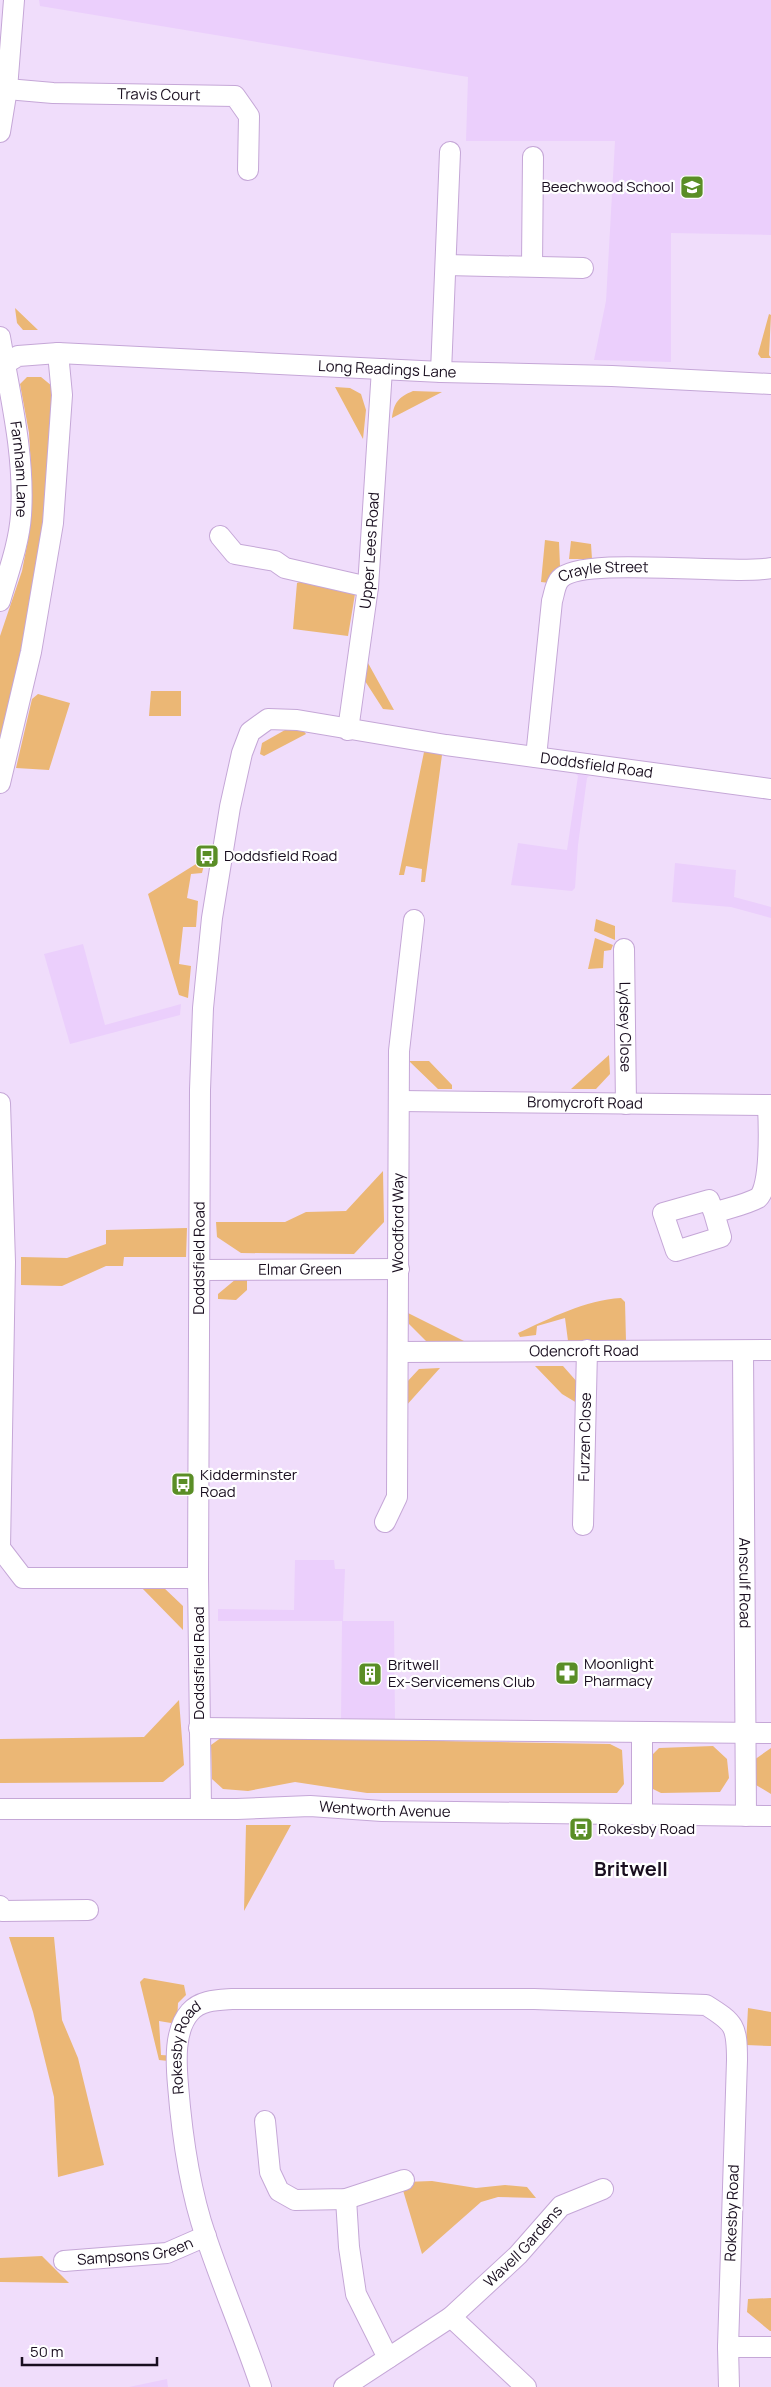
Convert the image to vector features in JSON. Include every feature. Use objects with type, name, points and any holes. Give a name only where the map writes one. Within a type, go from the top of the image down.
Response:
[{"type":"street","points":[[0,132],[14,0]]},
{"type":"street","name":"Travis Court","points":[[6,89],[53,93],[235,96],[249,116],[248,170]]},
{"type":"street","points":[[441,372],[450,152]]},
{"type":"street","points":[[532,266],[533,156]]},
{"type":"street","points":[[446,264],[583,268]]},
{"type":"street","name":"Farnham Lane","points":[[0,336],[20,458],[21,516],[12,560],[0,601]]},
{"type":"street","points":[[0,783],[31,652],[53,523],[62,395],[58,354]]},
{"type":"street","name":"Long Readings Lane","points":[[5,364],[18,356],[58,354],[441,372],[612,376],[771,384]]},
{"type":"street","name":"Upper Lees Road","points":[[348,730],[368,587],[382,369]]},
{"type":"street","points":[[220,536],[235,554],[275,561],[285,568],[368,587]]},
{"type":"street","name":"Crayle Street","points":[[536,757],[552,601],[559,580],[572,571],[603,568],[771,568]]},
{"type":"street","name":"Doddsfield Road","points":[[202,1808],[199,1728],[198,1578],[200,1090],[203,1008],[212,918],[230,807],[242,753],[250,732],[268,719],[297,720],[348,730],[536,757],[771,788]]},
{"type":"street","name":"Woodford Way","points":[[385,1522],[397,1497],[399,1051],[414,920]]},
{"type":"street","name":"Lydsey Close","points":[[624,948],[626,1104]]},
{"type":"street","name":"Bromycroft Road","points":[[400,1101],[770,1106]]},
{"type":"street","points":[[0,1104],[5,1262],[0,1548],[22,1578],[198,1578]]},
{"type":"street","points":[[714,1213],[759,1198],[767,1189],[770,1172],[770,1106]]},
{"type":"street","name":"Elmar Green","points":[[200,1270],[399,1269]]},
{"type":"street","name":"Furzen Close","points":[[583,1525],[587,1350]]},
{"type":"street","name":"Odencroft Road","points":[[398,1352],[771,1350]]},
{"type":"street","name":"Ansculf Road","points":[[743,1351],[746,1816]]},
{"type":"street","points":[[199,1728],[771,1733]]},
{"type":"street","points":[[642,1732],[642,1815]]},
{"type":"street","name":"Wentworth Avenue","points":[[0,1809],[236,1809],[310,1806],[382,1811],[771,1816]]},
{"type":"street","points":[[0,1906],[2,1911],[88,1910]]},
{"type":"street","name":"Rokesby Road","points":[[261,2387],[206,2236],[193,2192],[181,2132],[177,2070],[180,2031],[190,2011],[206,2001],[232,1999],[534,1999],[706,2005],[729,2019],[745,2060],[728,2347],[729,2387]]},
{"type":"street","points":[[265,2121],[270,2172],[279,2191],[295,2200],[346,2199],[404,2180]]},
{"type":"street","name":"Wavell Gardens","points":[[344,2387],[451,2317],[518,2255],[561,2206],[603,2189]]},
{"type":"street","points":[[346,2199],[349,2247],[356,2294],[388,2358]]},
{"type":"street","name":"Sampsons Green","points":[[64,2261],[167,2253],[206,2236]]},
{"type":"street","points":[[451,2317],[526,2387]]},
{"type":"street","points":[[728,2347],[771,2347]]},
{"type":"shaded area","name":"Beechwood School","points":[[39,0],[771,0],[771,235],[671,233],[671,362],[594,360],[606,301],[615,141],[466,141],[468,77],[40,6]]},
{"type":"shaded area","points":[[15,308],[38,330],[23,330],[17,323]]},
{"type":"shaded area","points":[[769,314],[771,315],[769,355],[771,358],[761,358],[758,354]]},
{"type":"shaded area","points":[[27,377],[41,377],[52,386],[49,459],[40,576],[0,753],[0,636],[22,571],[28,540],[32,485],[29,433],[20,384]]},
{"type":"shaded area","points":[[335,387],[350,388],[361,394],[366,410],[363,439]]},
{"type":"shaded area","points":[[413,391],[442,392],[392,418],[398,401]]},
{"type":"shaded area","points":[[545,540],[559,542],[560,566],[550,583],[541,582]]},
{"type":"shaded area","points":[[571,541],[591,544],[592,559],[569,559]]},
{"type":"shaded area","points":[[309,578],[356,588],[348,636],[293,629],[297,583]]},
{"type":"shaded area","points":[[368,663],[394,710],[383,709],[365,681]]},
{"type":"shaded area","points":[[151,691],[181,691],[181,716],[149,716]]},
{"type":"shaded area","points":[[38,694],[70,703],[49,770],[16,768],[32,699]]},
{"type":"shaded area","points":[[285,730],[303,730],[306,734],[264,756],[260,754],[262,743]]},
{"type":"shaded area","points":[[428,749],[441,752],[442,755],[425,882],[421,882],[422,869],[406,866],[404,875],[399,875],[424,752]]},
{"type":"shaded area","points":[[575,773],[589,776],[587,778],[578,845],[575,888],[572,891],[511,885],[518,843],[567,850],[578,776]]},
{"type":"shaded area","points":[[675,863],[736,870],[734,897],[771,907],[771,918],[731,907],[672,902]]},
{"type":"shaded area","points":[[196,864],[204,865],[202,873],[191,874],[187,898],[198,901],[196,927],[183,927],[179,964],[191,966],[188,998],[179,995],[148,894]]},
{"type":"shaded area","points":[[596,919],[615,926],[615,940],[594,931]]},
{"type":"shaded area","points":[[595,938],[613,945],[611,950],[604,951],[603,968],[588,969]]},
{"type":"shaded area","points":[[83,944],[105,1025],[181,1004],[180,1015],[70,1044],[44,954]]},
{"type":"shaded area","points":[[609,1055],[610,1074],[596,1089],[571,1089]]},
{"type":"shaded area","points":[[409,1061],[429,1061],[452,1085],[452,1089],[438,1089]]},
{"type":"shaded area","points":[[383,1171],[384,1222],[354,1254],[241,1253],[217,1237],[216,1222],[285,1222],[306,1212],[346,1211]]},
{"type":"shaded area","points":[[187,1228],[186,1257],[124,1257],[123,1266],[106,1266],[62,1286],[21,1285],[21,1257],[67,1258],[106,1244],[106,1230]]},
{"type":"shaded area","points":[[242,1274],[247,1274],[247,1290],[236,1300],[218,1299],[218,1294]]},
{"type":"shaded area","points":[[621,1298],[625,1302],[626,1341],[568,1341],[565,1318],[537,1326],[536,1335],[520,1337],[518,1333],[581,1306],[608,1299]]},
{"type":"shaded area","points":[[408,1313],[468,1343],[427,1342],[409,1324]]},
{"type":"shaded area","points":[[535,1366],[563,1366],[578,1383],[577,1403],[562,1394]]},
{"type":"shaded area","points":[[440,1368],[405,1407],[406,1383],[419,1369]]},
{"type":"shaded area","points":[[295,1560],[334,1560],[335,1569],[345,1569],[343,1621],[394,1621],[395,1722],[341,1721],[342,1621],[218,1621],[218,1609],[294,1610]]},
{"type":"shaded area","points":[[162,1586],[183,1606],[183,1630],[141,1587]]},
{"type":"shaded area","points":[[179,1700],[184,1765],[163,1782],[0,1783],[0,1739],[144,1737]]},
{"type":"shaded area","points":[[222,1737],[610,1744],[622,1750],[624,1784],[617,1793],[367,1793],[295,1782],[248,1791],[223,1789],[212,1779],[211,1745]]},
{"type":"shaded area","points":[[713,1746],[727,1759],[729,1778],[720,1792],[661,1793],[649,1787],[649,1758],[659,1748]]},
{"type":"shaded area","points":[[771,1748],[771,1794],[756,1785],[754,1760]]},
{"type":"shaded area","points":[[246,1825],[291,1825],[244,1911]]},
{"type":"shaded area","points":[[9,1937],[54,1937],[62,2020],[78,2058],[104,2165],[58,2177],[54,2097],[33,2012]]},
{"type":"shaded area","points":[[144,1978],[184,1985],[186,1995],[178,2003],[177,2024],[159,2021],[161,2055],[177,2056],[177,2062],[159,2060],[140,1982]]},
{"type":"shaded area","points":[[748,2008],[771,2012],[771,2046],[746,2045]]},
{"type":"shaded area","points":[[432,2181],[476,2188],[505,2185],[527,2187],[536,2198],[498,2197],[481,2202],[422,2254],[402,2187],[405,2182]]},
{"type":"shaded area","points":[[42,2256],[69,2283],[0,2282],[0,2258]]},
{"type":"shaded area","points":[[771,2298],[770,2331],[747,2312],[748,2299]]},
{"type":"shaded area","points":[[167,2379],[168,2387],[129,2387]]},
{"type":"place","name":"Beechwood School","points":[[692,187]]},
{"type":"place","name":"Doddsfield Road","points":[[207,856]]},
{"type":"place","name":"Kidderminster Road","points":[[183,1484]]},
{"type":"place","name":"Moonlight Pharmacy","points":[[567,1673]]},
{"type":"place","name":"Britwell Ex-Servicemens Club","points":[[370,1674]]},
{"type":"place","name":"Rokesby Road","points":[[581,1829]]},
{"type":"district","name":"Britwell","points":[[631,1869]]}]
